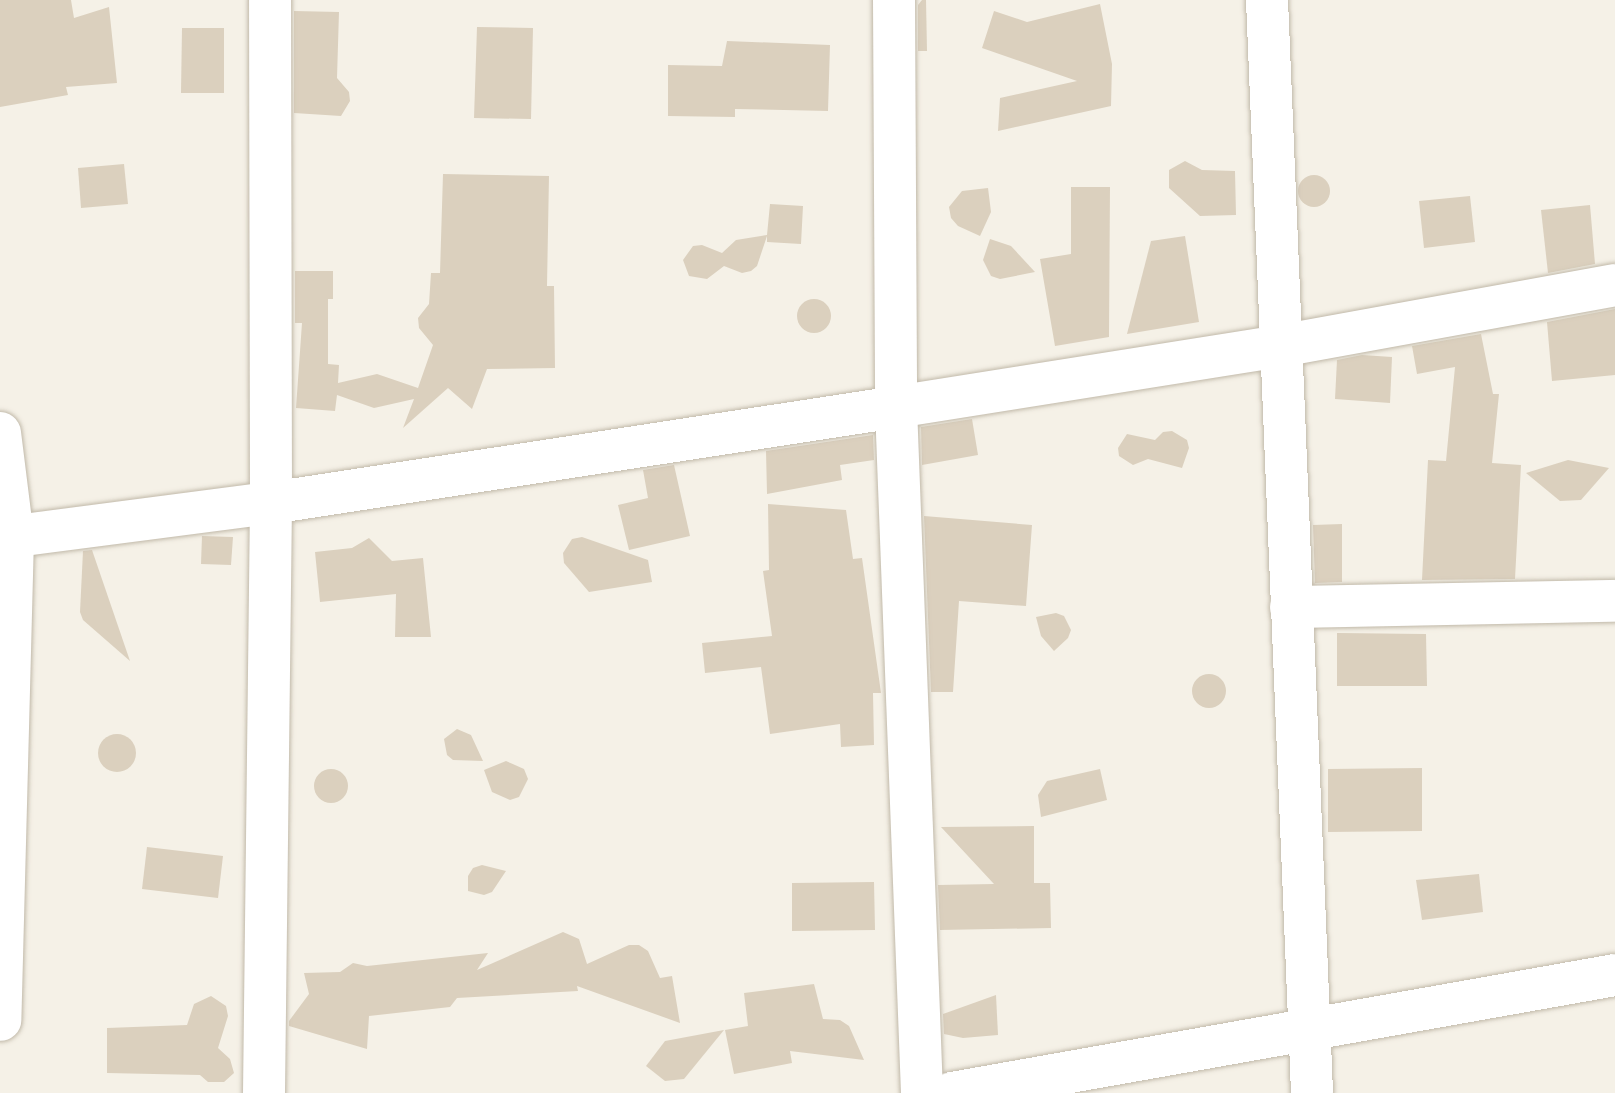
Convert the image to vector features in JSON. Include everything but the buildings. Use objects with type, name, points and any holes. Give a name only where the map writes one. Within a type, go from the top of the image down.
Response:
[{"type":"street","points":[[264,1093],[271,503],[270,0]]},
{"type":"street","points":[[894,0],[896,407],[922,1093]]},
{"type":"street","points":[[1267,0],[1312,1093]]},
{"type":"street","points":[[6,537],[271,503],[896,407],[1280,346],[1615,285]]},
{"type":"street","points":[[0,433],[6,537],[0,1020]]},
{"type":"street","points":[[1291,607],[1615,601]]},
{"type":"street","points":[[952,1093],[1615,975]]}]
